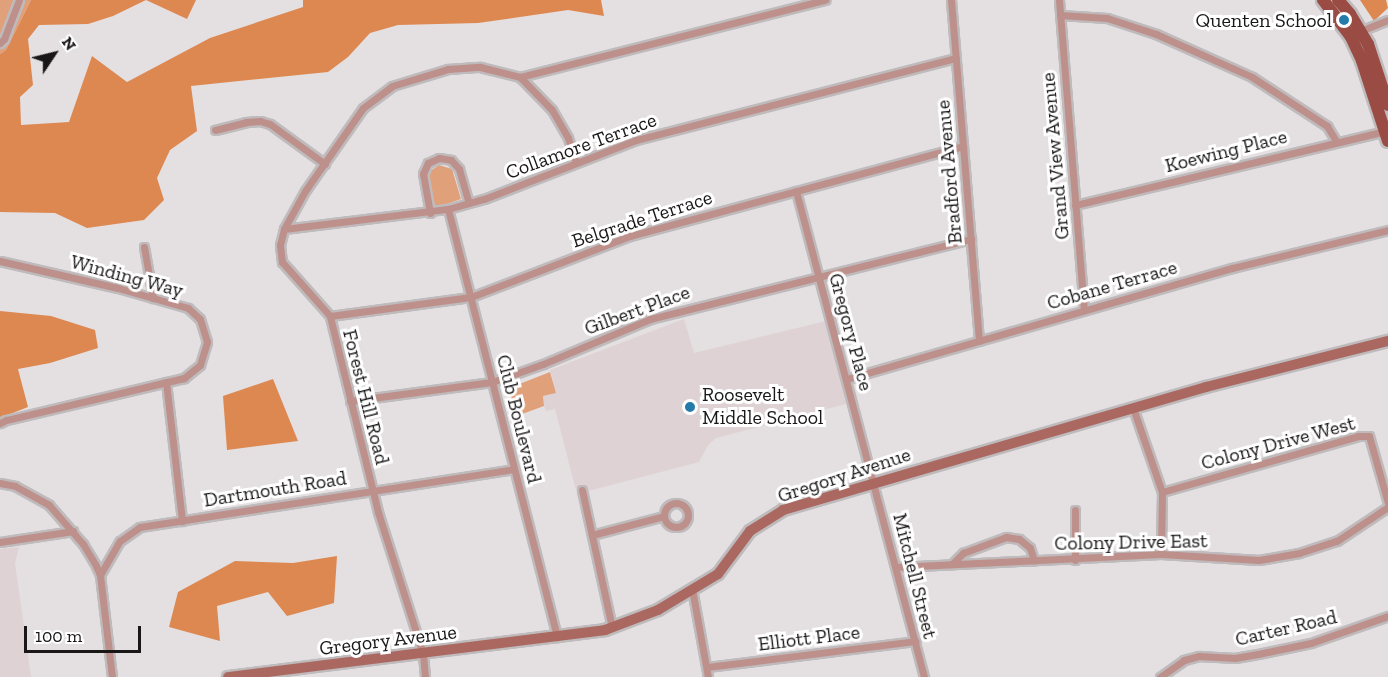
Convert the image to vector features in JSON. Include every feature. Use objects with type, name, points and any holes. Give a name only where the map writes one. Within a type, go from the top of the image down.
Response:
[{"type":"main road","points":[[1323,0],[1356,33],[1362,62],[1387,134]]},
{"type":"main road","points":[[1338,0],[1356,33],[1388,105]]},
{"type":"main road","name":"Gregory Avenue","points":[[228,677],[557,637],[612,628],[658,609],[718,574],[750,531],[783,510],[1133,408],[1388,341]]},
{"type":"street","points":[[0,43],[4,39],[20,0]]},
{"type":"street","points":[[576,163],[568,138],[552,110],[520,77],[825,0]]},
{"type":"street","name":"Bradford Avenue","points":[[951,0],[979,341]]},
{"type":"street","name":"Grand View Avenue","points":[[1059,0],[1084,310]]},
{"type":"street","points":[[1356,33],[1387,20],[1388,12]]},
{"type":"street","points":[[1060,15],[1107,18],[1156,34],[1252,77],[1327,126],[1336,141]]},
{"type":"street","name":"Collamore Terrace","points":[[284,229],[448,209],[636,140],[956,58]]},
{"type":"street","name":"Forest Hill Road","points":[[425,677],[423,654],[372,490],[330,316],[282,262],[280,244],[293,209],[363,108],[392,86],[448,69],[468,67],[480,67],[520,77]]},
{"type":"street","points":[[215,130],[246,122],[260,121],[270,124],[325,164]]},
{"type":"street","name":"Koewing Place","points":[[1075,205],[1336,141],[1387,134]]},
{"type":"street","name":"Belgrade Terrace","points":[[330,316],[471,297],[630,236],[963,146]]},
{"type":"street","points":[[430,213],[423,174],[428,163],[439,158],[451,160],[459,169],[469,203]]},
{"type":"street","name":"Gregory Place","points":[[796,191],[874,482]]},
{"type":"street","name":"Club Boulevard","points":[[448,209],[557,637]]},
{"type":"street","name":"Cobane Terrace","points":[[847,379],[1232,268],[1388,230]]},
{"type":"street","name":"Gilbert Place","points":[[350,401],[492,382],[543,364],[650,319],[971,239]]},
{"type":"street","points":[[144,247],[153,298]]},
{"type":"street","name":"Winding Way","points":[[0,261],[188,308],[200,319],[206,334],[207,350],[200,365],[184,378],[0,423]]},
{"type":"street","points":[[166,382],[182,521]]},
{"type":"street","points":[[1133,408],[1162,492],[1161,555]]},
{"type":"street","name":"Colony Drive West","points":[[1162,492],[1358,436],[1369,436],[1388,505]]},
{"type":"street","name":"Dartmouth Road","points":[[100,575],[110,556],[129,534],[140,527],[514,469]]},
{"type":"street","name":"Mitchell Street","points":[[874,482],[924,677]]},
{"type":"street","points":[[0,483],[15,486],[40,498],[73,531],[100,575],[112,677]]},
{"type":"street","points":[[582,490],[612,628]]},
{"type":"street","name":"Colony Drive East","points":[[897,567],[1161,555],[1259,560],[1299,553],[1337,541],[1388,505]]},
{"type":"street","points":[[1075,510],[1075,560]]},
{"type":"street","points":[[592,535],[664,516]]},
{"type":"street","points":[[0,542],[73,531]]},
{"type":"street","points":[[952,564],[963,553],[1006,537],[1019,539],[1030,548],[1034,560]]},
{"type":"street","points":[[692,589],[708,677]]},
{"type":"street","name":"Carter Road","points":[[1160,677],[1184,660],[1199,656],[1235,658],[1311,643],[1388,616]]},
{"type":"street","name":"Elliott Place","points":[[707,667],[915,641]]},
{"type":"shaded area","points":[[0,0],[31,0],[6,50],[0,54]]},
{"type":"shaded area","points":[[31,0],[146,0],[113,16],[88,24],[39,25],[28,39],[33,85],[20,97],[21,125],[69,122],[92,56],[127,82],[210,38],[303,7],[303,0],[601,0],[604,16],[568,10],[478,23],[398,25],[370,33],[348,57],[328,72],[191,86],[197,131],[170,150],[157,178],[164,200],[144,220],[87,228],[55,213],[0,212],[0,54],[6,50]]},
{"type":"shaded area","points":[[146,0],[196,0],[187,19]]},
{"type":"shaded area","points":[[1360,0],[1386,0],[1388,8],[1374,21]]},
{"type":"shaded area","points":[[439,165],[452,169],[461,199],[436,208],[427,180],[429,172]]},
{"type":"shaded area","points":[[0,311],[51,316],[95,330],[98,348],[50,363],[18,369],[28,407],[0,418]]},
{"type":"shaded area","name":"Roosevelt Middle School","points":[[684,319],[694,353],[826,321],[846,404],[716,438],[708,445],[699,462],[577,494],[555,409],[546,411],[544,406],[543,396],[556,393],[550,370]]},
{"type":"shaded area","points":[[550,372],[556,393],[543,396],[544,406],[514,417],[507,389]]},
{"type":"shaded area","points":[[273,379],[298,441],[227,450],[223,396]]},
{"type":"shaded area","points":[[19,547],[15,563],[31,677],[0,677],[0,549]]},
{"type":"shaded area","points":[[337,556],[334,603],[287,616],[268,592],[217,606],[220,641],[169,627],[178,592],[235,561],[293,563]]},
{"type":"place","name":"Quenten School","points":[[1344,20]]},
{"type":"place","name":"Roosevelt Middle School","points":[[690,407]]}]
